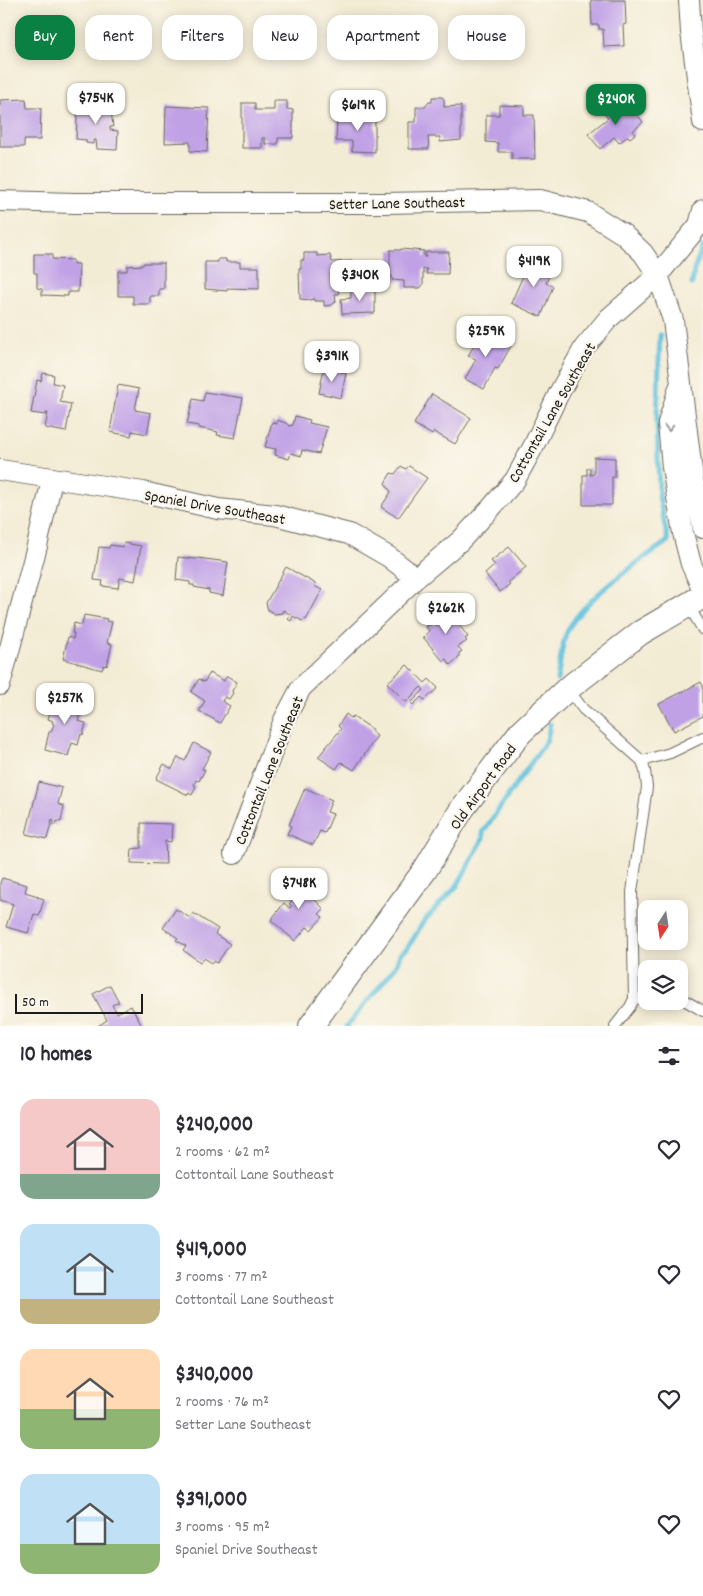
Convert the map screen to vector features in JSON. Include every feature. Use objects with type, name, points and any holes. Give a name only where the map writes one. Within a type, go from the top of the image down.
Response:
[{"type":"street","points":[[689,0],[691,32],[703,122]]},
{"type":"street","name":"Setter Lane Southeast","points":[[0,201],[384,204],[540,200],[588,212],[622,234],[643,253],[658,275],[673,320],[693,479],[703,528]]},
{"type":"street","name":"Cottontail Lane Southeast","points":[[234,854],[284,720],[301,688],[416,578],[460,541],[515,480],[584,348],[609,318],[658,275],[699,225],[703,210]]},
{"type":"street","name":"Setter Lane Southeast","points":[[681,381],[668,423],[672,466],[683,533],[698,597]]},
{"type":"street","name":"Spaniel Drive Southeast","points":[[0,470],[52,480],[144,492],[218,508],[275,515],[349,534],[389,557],[416,578]]},
{"type":"street","points":[[0,685],[37,546],[52,480]]},
{"type":"street","name":"Old Airport Road","points":[[311,1026],[425,870],[462,809],[520,733],[568,689],[640,633],[698,597]]},
{"type":"lane","points":[[698,597],[703,630]]},
{"type":"lane","points":[[568,689],[583,709],[642,761],[645,772],[647,787],[632,892],[634,999],[615,1026]]},
{"type":"lane","points":[[642,761],[670,753],[703,737]]},
{"type":"lane","points":[[634,999],[638,999]]},
{"type":"lane","points":[[688,1002],[703,1011]]},
{"type":"building","points":[[591,0],[625,0],[626,24],[623,25],[624,46],[604,47],[603,29],[599,29],[599,25],[592,25]]},
{"type":"building","points":[[432,97],[442,97],[444,99],[444,107],[461,106],[461,140],[440,142],[440,137],[428,137],[429,149],[409,149],[409,122],[416,122],[416,107],[425,107],[429,102],[432,102]]},
{"type":"building","points":[[26,99],[27,108],[41,108],[40,140],[24,140],[24,147],[0,147],[0,100]]},
{"type":"building","points":[[78,99],[92,99],[92,102],[99,102],[99,109],[111,110],[113,127],[110,127],[110,130],[118,131],[117,150],[97,149],[96,140],[93,140],[93,144],[86,143],[86,140],[76,139]]},
{"type":"building","points":[[274,101],[287,101],[287,109],[293,110],[293,138],[278,138],[278,144],[265,144],[265,138],[262,138],[262,148],[242,148],[242,103],[255,103],[255,110],[274,110]]},
{"type":"building","points":[[625,104],[626,106],[628,104],[643,122],[633,131],[635,134],[630,138],[628,136],[619,143],[614,137],[600,149],[588,134],[608,118],[604,114],[613,107],[617,111]]},
{"type":"building","points":[[499,105],[524,106],[524,115],[534,115],[535,159],[512,159],[512,152],[498,152],[498,143],[486,142],[486,115],[499,115]]},
{"type":"building","points":[[166,106],[209,108],[207,152],[190,151],[190,142],[165,143]]},
{"type":"building","points":[[354,112],[369,112],[369,121],[375,121],[375,152],[352,151],[352,141],[336,141],[337,121],[350,121],[350,114]]},
{"type":"building","points":[[390,250],[424,251],[424,257],[426,257],[426,252],[449,252],[448,274],[426,274],[427,269],[423,269],[423,285],[420,288],[404,288],[404,281],[392,280],[392,276],[390,276]]},
{"type":"building","points":[[304,253],[317,253],[317,256],[330,255],[332,262],[352,261],[353,283],[337,284],[339,294],[335,294],[336,301],[332,305],[324,306],[324,301],[314,301],[314,299],[300,299],[299,269],[301,269],[301,260],[304,260]]},
{"type":"building","points":[[34,254],[52,254],[52,259],[73,260],[73,264],[79,264],[78,292],[68,292],[68,296],[42,295],[42,289],[37,288],[37,273],[34,273]]},
{"type":"building","points":[[531,258],[553,266],[546,283],[553,286],[541,317],[511,303]]},
{"type":"building","points":[[218,259],[226,259],[226,262],[240,262],[240,267],[259,267],[259,289],[227,288],[227,291],[205,289],[205,262],[218,262]]},
{"type":"building","points":[[144,263],[164,263],[164,289],[159,289],[159,296],[150,296],[150,304],[133,304],[133,296],[118,296],[118,271],[127,271],[127,266],[143,265]]},
{"type":"building","points":[[375,289],[375,313],[342,314],[341,299],[351,298],[351,290]]},
{"type":"building","points":[[482,330],[511,346],[498,369],[495,368],[484,389],[465,379],[476,359],[468,356]]},
{"type":"building","points":[[324,368],[346,373],[341,398],[319,393]]},
{"type":"building","points":[[43,373],[54,375],[53,383],[63,385],[60,402],[71,404],[66,432],[45,428],[48,413],[46,415],[31,413],[37,380],[41,381]]},
{"type":"building","points":[[118,385],[139,389],[135,410],[151,413],[147,434],[132,431],[131,436],[110,432]]},
{"type":"building","points":[[205,392],[243,398],[235,438],[217,435],[218,432],[187,424],[193,399],[203,401]]},
{"type":"building","points":[[432,394],[471,418],[455,444],[434,432],[432,435],[414,424]]},
{"type":"building","points":[[295,416],[310,420],[309,423],[327,427],[319,454],[302,450],[301,456],[291,453],[289,459],[275,455],[276,449],[265,447],[272,422],[277,424],[277,420],[289,426],[293,425]]},
{"type":"building","points":[[594,457],[615,458],[615,477],[612,477],[612,505],[583,505],[583,475],[587,475],[587,468],[590,468],[590,475],[594,474]]},
{"type":"building","points":[[401,466],[406,469],[409,466],[427,478],[398,518],[381,507],[391,492],[385,483],[391,473],[395,474]]},
{"type":"building","points":[[124,543],[141,546],[135,581],[120,578],[118,588],[102,586],[103,581],[94,580],[99,547],[109,548],[110,545],[123,547]]},
{"type":"building","points":[[509,547],[526,567],[508,582],[510,584],[500,592],[485,574],[495,565],[491,561]]},
{"type":"building","points":[[178,557],[228,562],[223,596],[209,593],[209,590],[194,587],[194,585],[190,585],[190,582],[176,580]]},
{"type":"building","points":[[286,567],[316,584],[314,586],[322,590],[306,620],[302,621],[293,616],[291,621],[288,619],[291,615],[283,610],[282,613],[275,614],[268,610],[266,603]]},
{"type":"building","points":[[448,604],[460,618],[454,623],[456,625],[458,623],[468,637],[465,639],[467,641],[458,647],[462,651],[459,653],[459,657],[450,665],[446,659],[443,661],[423,637],[429,631],[426,627],[432,622],[436,626],[438,624],[432,616]]},
{"type":"building","points":[[84,615],[107,619],[106,621],[112,622],[107,643],[112,644],[107,666],[104,665],[102,670],[63,659],[68,637],[73,639],[74,623],[82,625]]},
{"type":"building","points":[[407,665],[425,683],[429,679],[438,688],[425,700],[421,697],[413,705],[411,703],[424,690],[421,687],[406,702],[387,683]]},
{"type":"building","points":[[210,673],[224,681],[227,676],[237,682],[229,699],[225,697],[222,701],[230,706],[220,723],[199,711],[205,701],[191,692],[199,679],[204,682]]},
{"type":"building","points":[[701,682],[703,686],[703,716],[674,731],[659,704]]},
{"type":"building","points":[[60,695],[83,702],[78,721],[86,723],[78,745],[72,743],[68,756],[45,750],[49,732],[51,732],[54,724],[52,723],[53,721],[48,719],[55,697],[59,698]]},
{"type":"building","points":[[346,714],[351,718],[353,716],[372,729],[371,731],[377,736],[354,770],[341,762],[336,769],[318,757],[341,729],[338,726]]},
{"type":"building","points":[[194,743],[211,752],[202,769],[205,770],[199,781],[196,780],[194,785],[196,786],[192,795],[189,793],[188,795],[156,779],[164,764],[172,769],[178,757],[185,761]]},
{"type":"building","points":[[39,782],[62,788],[58,804],[64,806],[61,822],[57,821],[56,825],[53,825],[54,821],[52,820],[47,839],[26,834]]},
{"type":"building","points":[[305,788],[332,800],[327,812],[333,814],[325,833],[320,831],[313,845],[287,834]]},
{"type":"building","points":[[141,823],[172,824],[171,842],[165,841],[166,864],[131,863],[132,849],[141,848]]},
{"type":"building","points":[[299,876],[319,894],[314,899],[324,909],[319,914],[323,917],[311,930],[307,927],[295,941],[271,920],[284,903],[290,908],[292,906],[289,904],[295,898],[286,890]]},
{"type":"building","points":[[2,878],[27,885],[25,892],[44,899],[39,916],[34,914],[28,933],[6,927],[13,904],[0,900],[0,883]]},
{"type":"building","points":[[176,909],[190,918],[193,913],[218,929],[215,934],[230,944],[217,963],[214,961],[212,963],[204,958],[200,962],[183,950],[186,946],[176,940],[178,938],[163,928]]},
{"type":"building","points":[[110,985],[119,1002],[112,1005],[117,1013],[131,1006],[142,1026],[98,1026],[107,1020],[93,994]]},
{"type":"waterway","points":[[692,284],[694,270],[703,246]]},
{"type":"waterway","points":[[557,680],[564,639],[573,621],[611,583],[668,541],[659,496],[657,417],[660,335]]},
{"type":"waterway","points":[[347,1026],[396,966],[400,954],[407,949],[424,921],[457,886],[483,839],[483,832],[547,740],[550,724]]}]
